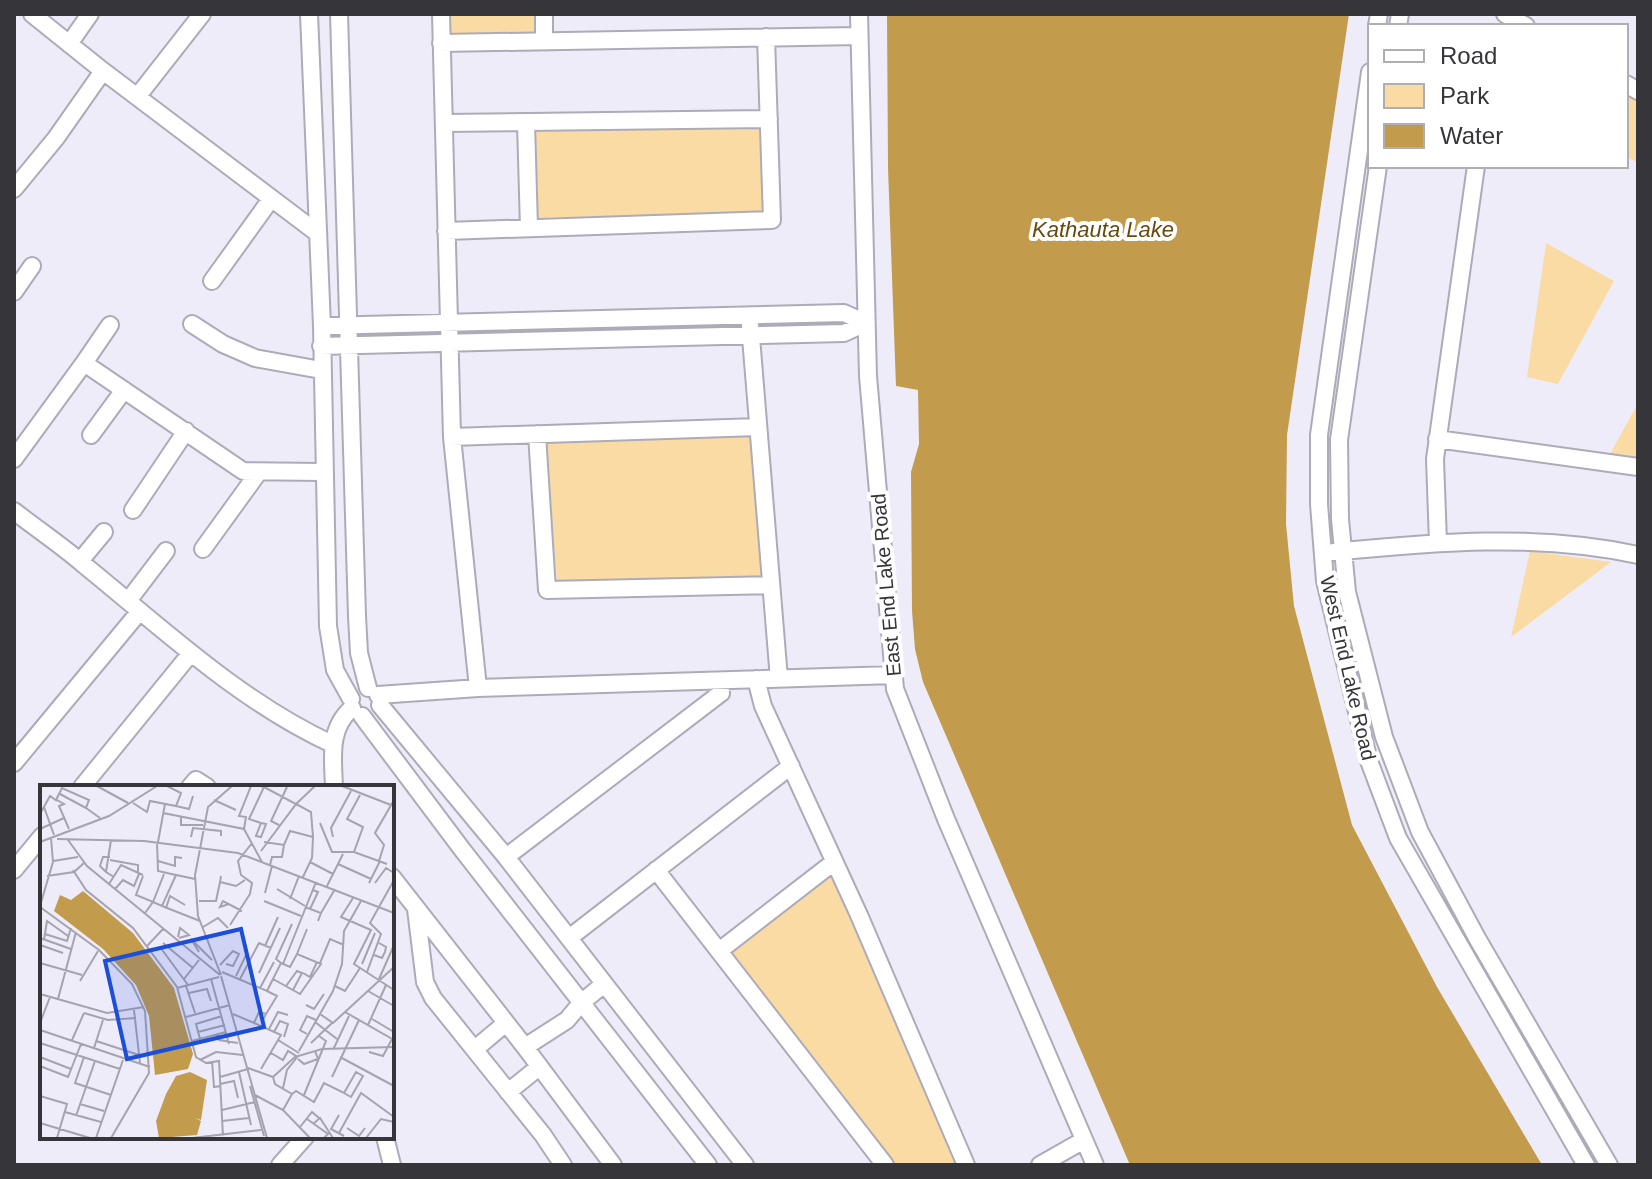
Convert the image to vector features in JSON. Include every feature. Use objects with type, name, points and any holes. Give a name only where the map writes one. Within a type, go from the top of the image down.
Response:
[{"type":"street","points":[[32,14],[316,232]]},
{"type":"street","points":[[69,44],[90,14]]},
{"type":"street","points":[[137,97],[202,14]]},
{"type":"street","points":[[309,14],[322,326],[328,626],[335,670],[355,708],[578,1008],[708,1165]]},
{"type":"street","points":[[339,14],[359,653],[375,696],[506,857],[745,1165]]},
{"type":"street","points":[[441,14],[452,437],[478,688]]},
{"type":"street","points":[[544,14],[544,41]]},
{"type":"street","name":"East End Lake Road","points":[[859,14],[868,376],[895,689],[946,819],[1095,1165]]},
{"type":"street","points":[[1502,14],[1522,24]]},
{"type":"street","points":[[441,43],[859,36]]},
{"type":"street","points":[[446,231],[772,220],[766,37]]},
{"type":"street","points":[[14,189],[56,138],[103,71]]},
{"type":"street","name":"West End Lake Road","points":[[1368,86],[1319,435],[1319,504],[1325,581],[1369,761],[1398,838],[1586,1165]]},
{"type":"street","points":[[445,123],[769,119]]},
{"type":"street","points":[[526,123],[529,228]]},
{"type":"street","name":"West End Lake Road","points":[[1378,168],[1339,440],[1342,551],[1347,592],[1383,733],[1420,832],[1481,946],[1609,1165]]},
{"type":"street","points":[[1438,543],[1437,439],[1476,168]]},
{"type":"street","points":[[212,281],[271,199]]},
{"type":"street","points":[[14,292],[32,266]]},
{"type":"street","points":[[322,326],[844,313],[866,323]]},
{"type":"street","points":[[749,316],[779,679]]},
{"type":"street","points":[[321,346],[844,333],[866,323]]},
{"type":"street","points":[[192,324],[223,344],[255,358],[321,370]]},
{"type":"street","points":[[14,459],[110,325]]},
{"type":"street","points":[[84,363],[243,471],[324,472]]},
{"type":"street","points":[[91,435],[124,390]]},
{"type":"street","points":[[452,437],[758,427]]},
{"type":"street","points":[[133,510],[186,431]]},
{"type":"street","points":[[537,434],[547,590],[771,585]]},
{"type":"street","points":[[1437,439],[1638,467]]},
{"type":"street","points":[[203,549],[258,473]]},
{"type":"street","points":[[14,511],[191,653],[290,725],[332,744]]},
{"type":"street","points":[[80,561],[104,532]]},
{"type":"street","points":[[1323,553],[1438,543],[1520,540],[1597,546],[1638,555]]},
{"type":"street","points":[[14,763],[134,606],[166,551]]},
{"type":"street","points":[[84,785],[191,653]]},
{"type":"street","points":[[334,785],[332,744],[340,722],[355,708],[357,691],[375,696],[478,688],[894,675]]},
{"type":"street","points":[[756,679],[763,706],[966,1165]]},
{"type":"street","points":[[506,857],[721,693],[720,681]]},
{"type":"street","points":[[355,708],[375,713],[375,696]]},
{"type":"street","points":[[569,938],[791,766]]},
{"type":"street","points":[[14,870],[40,838]]},
{"type":"street","points":[[719,951],[834,862]]},
{"type":"street","points":[[656,870],[885,1165]]},
{"type":"street","points":[[394,880],[613,1165]]},
{"type":"street","points":[[416,909],[425,982],[433,998],[563,1165]]},
{"type":"street","points":[[525,1047],[578,1008],[604,984]]},
{"type":"street","points":[[475,1049],[506,1023]]},
{"type":"street","points":[[508,1092],[539,1067]]},
{"type":"street","points":[[280,1165],[303,1139]]},
{"type":"street","points":[[386,1139],[392,1165]]},
{"type":"street","points":[[1040,1165],[1084,1140]]},
{"type":"green space","points":[[450,14],[538,14],[538,33],[451,36]]},
{"type":"green space","points":[[1628,91],[1638,97],[1638,163],[1628,157]]},
{"type":"green space","points":[[761,127],[763,212],[535,218],[533,132]]},
{"type":"green space","points":[[1546,243],[1614,281],[1558,384],[1527,377]]},
{"type":"green space","points":[[1638,403],[1638,461],[1609,456]]},
{"type":"green space","points":[[750,436],[762,577],[557,581],[545,442]]},
{"type":"green space","points":[[1530,551],[1611,562],[1511,637]]},
{"type":"green space","points":[[834,875],[958,1165],[896,1165],[732,952]]},
{"type":"water","name":"Kathauta Lake","points":[[887,14],[1349,14],[1287,435],[1286,524],[1294,606],[1352,825],[1437,987],[1542,1165],[1130,1165],[923,682],[915,649],[911,472],[919,444],[918,390],[896,386],[888,168]]}]
